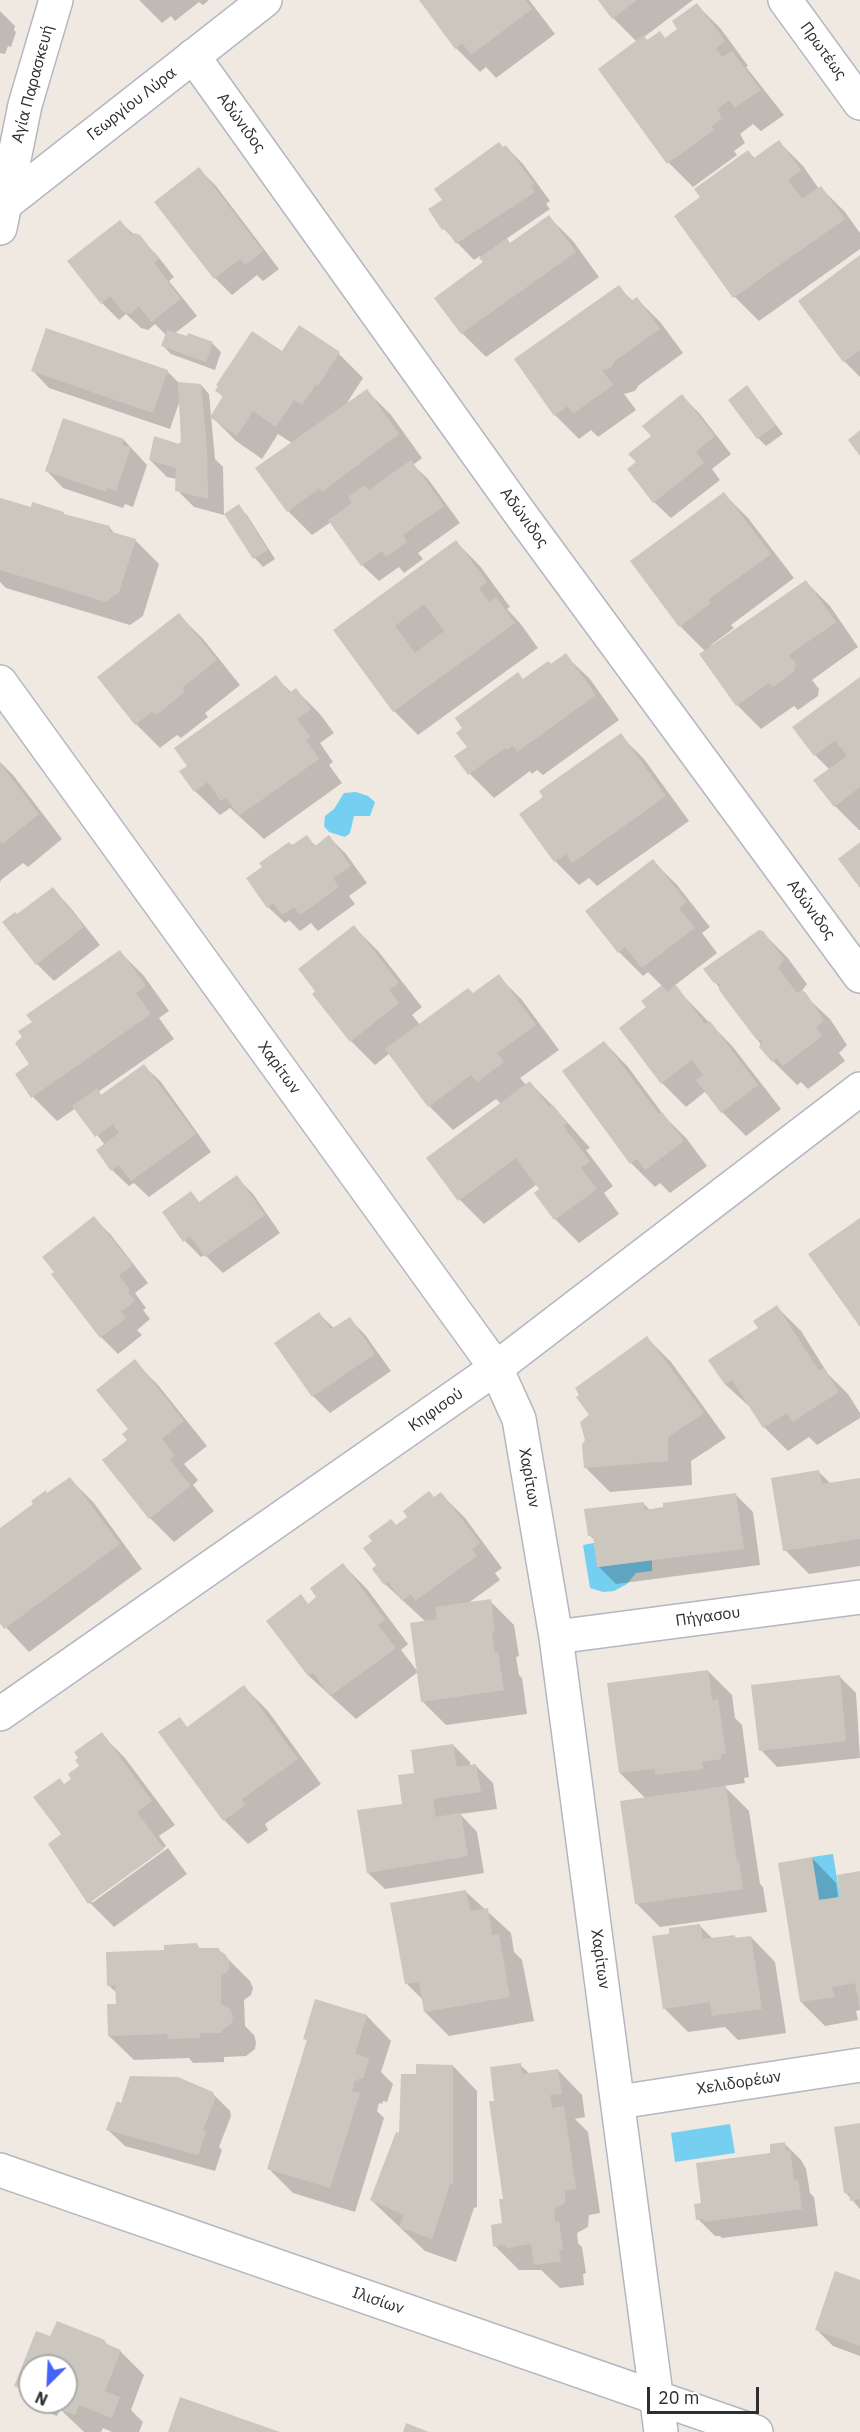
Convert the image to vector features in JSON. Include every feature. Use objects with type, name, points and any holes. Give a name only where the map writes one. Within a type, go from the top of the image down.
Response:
[{"type":"street","name":"Αγία Παρασκευή","points":[[2,214],[24,105],[56,0]]},
{"type":"street","name":"Γεωργίου Λύρα","points":[[2,214],[193,56],[265,0]]},
{"type":"street","name":"Πρωτέως","points":[[785,0],[860,103]]},
{"type":"street","name":"Αδώνιδος","points":[[193,56],[526,522],[860,976]]},
{"type":"street","name":"Χαρίτων","points":[[0,682],[496,1368],[519,1419],[556,1637],[661,2432]]},
{"type":"street","name":"Κηφισού","points":[[0,1714],[496,1368],[860,1089]]},
{"type":"street","name":"Πήγασου","points":[[556,1637],[860,1597]]},
{"type":"street","name":"Χελιδορέων","points":[[619,2102],[860,2065]]},
{"type":"street","name":"Ιλισίων","points":[[0,2170],[756,2432]]},
{"type":"water","points":[[356,792],[368,796],[375,802],[370,816],[354,816],[350,833],[345,837],[329,832],[324,826],[325,816],[334,809],[344,793]]},
{"type":"water","points":[[594,1543],[598,1567],[652,1560],[652,1571],[636,1573],[627,1584],[614,1591],[603,1592],[590,1588],[583,1545]]},
{"type":"water","points":[[833,1854],[840,1897],[819,1900],[812,1857]]},
{"type":"water","points":[[730,2124],[735,2153],[675,2162],[671,2133]]},
{"type":"building","points":[[419,0],[525,0],[532,9],[471,55],[462,43],[455,49]]},
{"type":"building","points":[[598,0],[637,0],[612,19]]},
{"type":"building","points":[[697,3],[725,41],[716,48],[722,57],[732,51],[761,90],[735,108],[729,100],[717,109],[722,118],[711,127],[714,130],[667,164],[598,69],[644,35],[647,40],[660,31],[665,38],[677,29],[672,21]]},
{"type":"building","points":[[779,140],[801,170],[788,180],[802,199],[821,186],[845,219],[733,298],[674,216],[700,197],[694,189],[748,150],[754,158]]},
{"type":"building","points":[[499,142],[503,147],[506,145],[534,184],[531,186],[535,192],[456,244],[445,228],[442,230],[428,209],[442,200],[434,189]]},
{"type":"building","points":[[199,167],[263,251],[245,265],[240,259],[214,279],[154,202]]},
{"type":"building","points":[[549,215],[576,252],[461,334],[434,298],[483,262],[479,258],[507,238],[510,243]]},
{"type":"building","points":[[120,220],[132,235],[135,233],[140,235],[159,259],[154,263],[181,299],[151,322],[139,306],[131,314],[123,312],[110,296],[101,304],[67,261]]},
{"type":"building","points":[[860,255],[860,350],[843,362],[798,301]]},
{"type":"building","points":[[619,285],[631,301],[637,297],[660,329],[615,361],[611,368],[602,370],[613,385],[573,414],[568,406],[554,416],[514,359]]},
{"type":"building","points":[[299,325],[340,352],[318,386],[316,384],[302,405],[294,400],[276,427],[253,411],[237,436],[210,417],[223,396],[215,391],[218,386],[216,385],[252,331],[282,351]]},
{"type":"building","points":[[46,328],[168,370],[153,413],[31,371]]},
{"type":"building","points":[[167,330],[187,336],[188,333],[213,342],[206,362],[161,346]]},
{"type":"building","points":[[178,382],[201,384],[207,449],[208,499],[175,491],[176,468],[149,460],[154,436],[179,444],[181,441]]},
{"type":"building","points":[[747,385],[776,425],[757,439],[728,400]]},
{"type":"building","points":[[367,389],[399,434],[322,492],[319,489],[287,512],[255,468]]},
{"type":"building","points":[[682,394],[715,436],[696,452],[704,463],[653,503],[627,469],[636,462],[628,454],[651,436],[642,426]]},
{"type":"building","points":[[63,418],[124,439],[122,445],[131,447],[116,491],[108,488],[106,492],[45,471]]},
{"type":"building","points":[[860,430],[860,456],[848,440]]},
{"type":"building","points":[[411,460],[444,506],[403,535],[407,542],[386,557],[382,551],[361,566],[328,520],[352,503],[348,497],[365,485],[369,490]]},
{"type":"building","points":[[724,492],[771,554],[708,600],[711,603],[679,627],[630,561]]},
{"type":"building","points":[[0,498],[31,507],[32,502],[64,512],[64,514],[110,526],[109,531],[136,539],[119,592],[106,602],[0,570]]},
{"type":"building","points":[[239,504],[268,550],[253,559],[224,514]]},
{"type":"building","points":[[456,540],[487,582],[479,588],[489,602],[496,597],[515,623],[393,712],[333,630]],"holes":[[[424,604],[444,631],[415,653],[395,626]]]},
{"type":"building","points":[[806,580],[836,622],[789,655],[796,664],[794,672],[773,687],[769,683],[736,706],[699,654]]},
{"type":"building","points":[[179,613],[217,660],[182,688],[185,692],[156,715],[152,712],[135,725],[97,677]]},
{"type":"building","points":[[566,653],[596,695],[517,752],[513,746],[507,750],[505,748],[468,775],[454,756],[467,747],[456,733],[462,728],[455,718],[518,672],[523,679],[548,661],[551,664]]},
{"type":"building","points":[[276,675],[289,693],[296,688],[311,709],[297,719],[310,737],[306,740],[319,759],[239,816],[226,797],[221,801],[208,782],[194,792],[179,771],[187,766],[174,748]]},
{"type":"building","points":[[860,677],[860,787],[834,807],[813,780],[847,756],[835,740],[814,756],[792,727]]},
{"type":"building","points":[[621,733],[666,796],[572,863],[566,854],[554,862],[519,814],[543,797],[539,791]]},
{"type":"building","points":[[0,763],[39,814],[2,844],[0,841]]},
{"type":"building","points":[[307,835],[315,846],[329,835],[351,866],[333,878],[339,887],[300,915],[294,907],[282,915],[273,903],[267,908],[246,878],[262,867],[259,863],[289,842],[292,845]]},
{"type":"building","points":[[860,842],[860,888],[838,859]]},
{"type":"building","points":[[653,859],[687,902],[679,908],[695,928],[642,968],[625,947],[618,953],[585,911]]},
{"type":"building","points":[[53,887],[84,927],[36,965],[2,922],[15,912],[17,914]]},
{"type":"building","points":[[354,925],[399,983],[389,990],[399,1003],[350,1042],[312,994],[315,991],[298,969]]},
{"type":"building","points":[[759,930],[763,931],[784,959],[778,968],[797,993],[802,990],[806,993],[824,1020],[816,1028],[822,1036],[783,1066],[777,1058],[772,1062],[759,1047],[762,1041],[756,1039],[719,990],[720,984],[714,983],[703,969]]},
{"type":"building","points":[[120,950],[146,986],[136,993],[151,1014],[31,1098],[15,1074],[29,1064],[15,1043],[22,1037],[18,1031],[32,1022],[26,1015]]},
{"type":"building","points":[[499,974],[536,1025],[497,1053],[504,1062],[477,1082],[471,1075],[428,1107],[385,1049],[468,988],[473,993]]},
{"type":"building","points":[[662,985],[667,992],[676,985],[705,1024],[710,1021],[758,1085],[721,1113],[696,1080],[703,1075],[692,1060],[661,1084],[619,1028],[646,1007],[641,1001]]},
{"type":"building","points":[[604,1041],[659,1114],[662,1112],[684,1141],[645,1170],[637,1159],[630,1164],[562,1071]]},
{"type":"building","points":[[144,1064],[196,1134],[131,1181],[119,1165],[111,1171],[96,1150],[119,1133],[113,1124],[95,1137],[72,1106],[97,1088],[101,1095]]},
{"type":"building","points":[[530,1081],[549,1107],[553,1105],[567,1123],[563,1126],[590,1161],[581,1168],[597,1189],[554,1220],[534,1193],[539,1189],[516,1158],[458,1201],[426,1158]]},
{"type":"building","points":[[237,1175],[265,1215],[205,1257],[190,1236],[183,1242],[162,1212],[191,1191],[199,1202]]},
{"type":"building","points":[[94,1216],[133,1265],[119,1275],[135,1301],[121,1312],[126,1318],[100,1338],[51,1274],[54,1272],[42,1257]]},
{"type":"building","points":[[860,1218],[860,1327],[808,1254]]},
{"type":"building","points":[[777,1305],[819,1371],[824,1368],[839,1392],[792,1422],[787,1413],[763,1428],[732,1380],[725,1385],[708,1360],[758,1328],[753,1321]]},
{"type":"building","points":[[319,1312],[331,1329],[350,1317],[375,1354],[312,1397],[274,1343]]},
{"type":"building","points":[[647,1336],[704,1413],[668,1437],[668,1461],[584,1468],[582,1445],[585,1440],[580,1422],[589,1415],[576,1397],[579,1395],[575,1388]]},
{"type":"building","points":[[135,1359],[184,1421],[162,1439],[175,1455],[170,1460],[191,1486],[149,1519],[102,1460],[127,1440],[122,1434],[128,1429],[96,1390]]},
{"type":"building","points":[[819,1470],[822,1484],[860,1478],[860,1539],[783,1551],[771,1478]]},
{"type":"building","points":[[70,1477],[120,1544],[4,1629],[0,1623],[0,1528],[33,1504],[31,1501],[46,1490],[47,1493]]},
{"type":"building","points":[[429,1491],[434,1497],[441,1492],[480,1543],[472,1549],[477,1556],[415,1601],[411,1594],[402,1601],[388,1582],[384,1585],[372,1569],[376,1565],[363,1548],[372,1541],[368,1536],[391,1519],[396,1525],[407,1517],[403,1511]]},
{"type":"building","points":[[736,1493],[744,1549],[597,1567],[593,1536],[588,1536],[584,1509],[644,1502],[645,1510],[663,1507],[663,1503]]},
{"type":"building","points":[[343,1563],[385,1620],[378,1625],[396,1648],[330,1696],[313,1673],[308,1676],[266,1621],[301,1594],[308,1604],[316,1597],[310,1588]]},
{"type":"building","points":[[491,1599],[495,1632],[492,1633],[495,1653],[498,1652],[504,1690],[421,1702],[410,1623],[437,1619],[435,1607]]},
{"type":"building","points":[[708,1670],[712,1700],[718,1699],[726,1754],[721,1754],[721,1759],[702,1762],[703,1769],[655,1775],[655,1769],[619,1773],[607,1683]]},
{"type":"building","points":[[840,1675],[846,1741],[759,1751],[751,1685]]},
{"type":"building","points":[[244,1685],[298,1759],[242,1799],[245,1805],[223,1821],[158,1732],[180,1717],[187,1727]]},
{"type":"building","points":[[102,1732],[152,1801],[137,1812],[164,1849],[88,1904],[48,1844],[61,1834],[33,1797],[60,1778],[64,1784],[71,1779],[68,1774],[79,1766],[74,1752]]},
{"type":"building","points":[[453,1744],[457,1767],[476,1764],[481,1792],[433,1799],[436,1817],[461,1813],[468,1856],[367,1873],[357,1810],[402,1804],[398,1775],[414,1773],[411,1750]]},
{"type":"building","points":[[726,1786],[743,1889],[635,1904],[620,1801]]},
{"type":"building","points":[[812,1857],[819,1900],[840,1897],[837,1875],[860,1871],[860,2009],[855,1983],[832,1987],[835,1997],[800,2002],[778,1863]]},
{"type":"building","points":[[466,1890],[470,1911],[488,1908],[492,1935],[499,1934],[510,1997],[424,2012],[419,1982],[405,1984],[390,1903]]},
{"type":"building","points":[[700,1924],[703,1939],[735,1935],[735,1938],[751,1936],[762,2009],[712,2016],[710,2002],[663,2009],[652,1936],[669,1934],[669,1928]]},
{"type":"building","points":[[197,1943],[198,1948],[219,1948],[230,1963],[228,1971],[221,1976],[221,2004],[230,2009],[233,2016],[231,2024],[222,2030],[222,2033],[200,2033],[200,2038],[168,2039],[167,2034],[108,2036],[107,2004],[116,2004],[115,1985],[107,1986],[106,1952],[164,1950],[164,1945]]},
{"type":"building","points":[[315,1999],[367,2015],[355,2054],[369,2058],[363,2079],[359,2078],[358,2082],[355,2080],[352,2091],[360,2093],[330,2188],[267,2169],[307,2040],[303,2039]]},
{"type":"building","points":[[521,2063],[522,2074],[558,2069],[562,2094],[550,2095],[552,2108],[564,2106],[576,2189],[565,2191],[565,2203],[554,2209],[555,2222],[559,2221],[563,2250],[559,2250],[561,2261],[534,2265],[531,2244],[506,2248],[505,2245],[493,2247],[491,2225],[502,2223],[499,2199],[503,2199],[489,2101],[494,2101],[490,2067]]},
{"type":"building","points":[[416,2064],[453,2065],[453,2183],[450,2184],[432,2239],[399,2227],[404,2215],[370,2200],[396,2132],[399,2133],[401,2074],[416,2074]]},
{"type":"building","points":[[130,2076],[178,2077],[213,2092],[215,2099],[203,2130],[206,2132],[198,2155],[106,2130],[117,2101],[121,2103]]},
{"type":"building","points":[[860,2123],[860,2199],[850,2201],[849,2193],[844,2193],[834,2127]]},
{"type":"building","points":[[785,2142],[786,2151],[790,2150],[794,2180],[798,2179],[802,2209],[704,2222],[703,2219],[696,2220],[694,2204],[701,2203],[696,2163],[770,2153],[770,2144]]},
{"type":"building","points":[[835,2271],[860,2280],[860,2346],[815,2330]]},
{"type":"building","points":[[57,2321],[105,2340],[104,2343],[121,2350],[105,2391],[120,2397],[112,2418],[79,2405],[78,2408],[78,2354],[27,2354],[36,2331],[50,2336]]},
{"type":"building","points":[[18,2376],[18,2388],[14,2386]]},
{"type":"building","points":[[180,2397],[280,2432],[168,2432]]},
{"type":"building","points":[[406,2423],[429,2432],[403,2432]]}]
